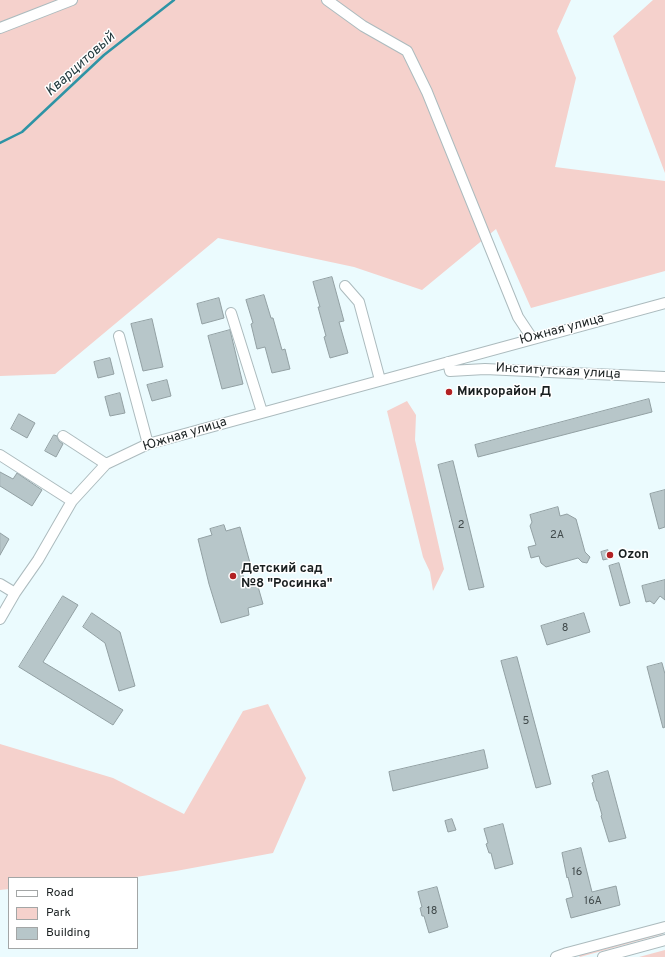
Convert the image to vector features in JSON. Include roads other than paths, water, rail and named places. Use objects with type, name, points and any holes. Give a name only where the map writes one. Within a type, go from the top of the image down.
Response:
[{"type":"street","points":[[0,28],[72,0]]},
{"type":"street","points":[[327,0],[363,26],[407,51],[427,92],[518,317],[532,338]]},
{"type":"street","points":[[345,286],[359,302],[380,380]]},
{"type":"street","name":"Южная улица","points":[[0,619],[15,593],[38,560],[72,501],[106,464],[148,444],[380,380],[449,366],[459,359],[665,303]]},
{"type":"street","points":[[231,313],[262,412]]},
{"type":"street","points":[[119,336],[148,444]]},
{"type":"street","name":"Институтская улица","points":[[449,366],[571,374],[665,377]]},
{"type":"street","points":[[63,436],[106,464]]},
{"type":"street","points":[[0,455],[72,501]]},
{"type":"street","points":[[0,584],[15,593]]},
{"type":"street","points":[[556,957],[567,952],[665,927]]},
{"type":"street","points":[[603,957],[665,940]]},
{"type":"waterway","name":"Кварцитовый","points":[[0,143],[22,132],[104,55],[174,0]]},
{"type":"place","name":"Микрорайон Д","points":[[449,392]]},
{"type":"place","name":"Ozon","points":[[610,555]]},
{"type":"place","name":"Детский сад №8 \"Росинка\"","points":[[233,576]]}]
